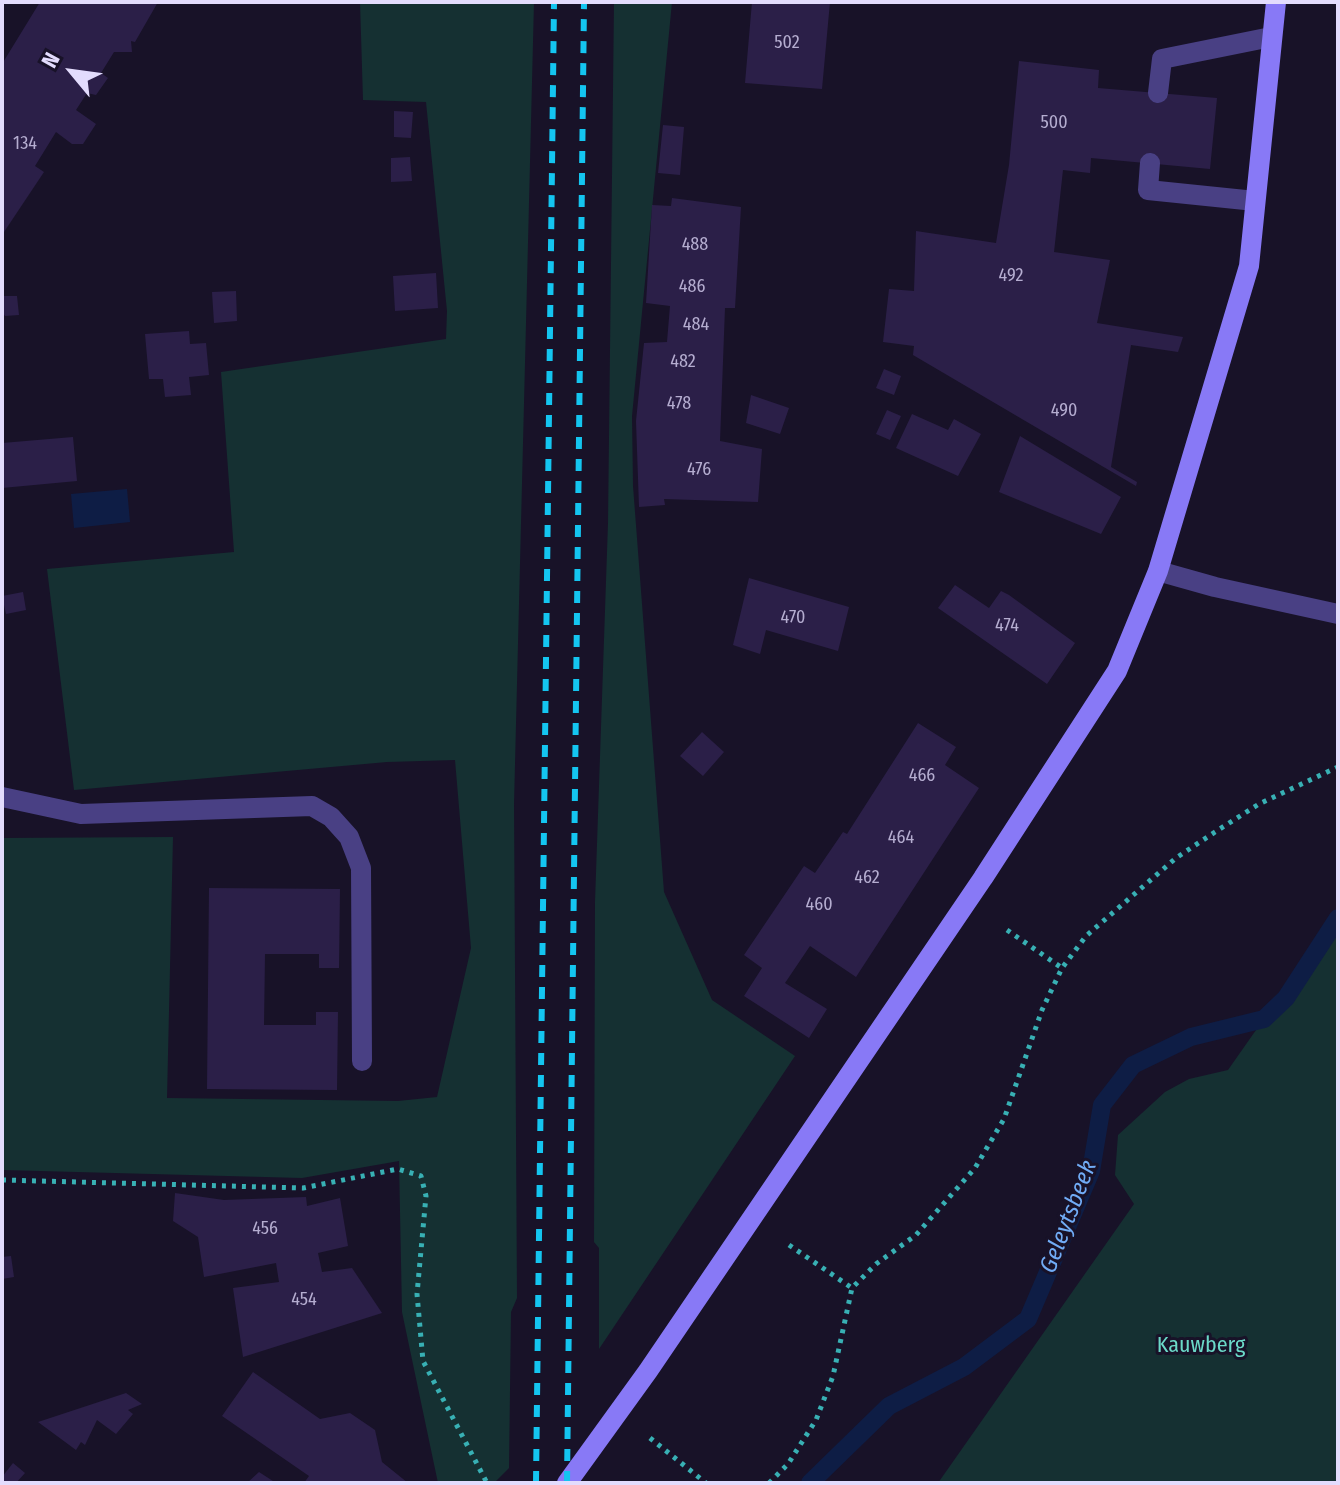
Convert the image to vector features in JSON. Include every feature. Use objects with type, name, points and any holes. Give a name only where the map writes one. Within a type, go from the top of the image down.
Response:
[{"type":"main road","points":[[567,1483],[666,1345],[912,982],[1117,671],[1158,571],[1249,266],[1276,2]]},
{"type":"main road","points":[[1271,37],[1292,2]]},
{"type":"street","points":[[1158,93],[1162,59],[1271,37]]},
{"type":"street","points":[[1150,163],[1148,190],[1255,201]]},
{"type":"street","points":[[1158,571],[1338,614]]},
{"type":"street","points":[[2,797],[81,814],[312,806],[331,817],[349,837],[361,868],[362,1061]]},
{"type":"path","points":[[769,1483],[788,1464],[816,1420],[833,1376],[852,1288],[876,1264],[916,1235],[945,1206],[975,1168],[1004,1119],[1042,1010],[1062,968],[1086,936],[1176,858],[1259,804],[1338,767]]},
{"type":"path","points":[[1007,930],[1062,968]]},
{"type":"path","points":[[2,1180],[303,1188],[398,1169],[421,1176],[426,1196],[417,1294],[423,1361],[487,1483]]},
{"type":"path","points":[[789,1245],[852,1288]]},
{"type":"path","points":[[653,1440],[706,1483]]},
{"type":"green space","points":[[360,2],[534,2],[514,804],[517,1298],[511,1312],[509,1468],[494,1483],[438,1483],[402,1312],[399,1161],[302,1178],[2,1170],[2,838],[173,837],[167,1098],[398,1101],[437,1097],[471,948],[455,760],[387,762],[74,790],[47,569],[234,552],[221,372],[446,339],[447,311],[426,102],[363,100]]},
{"type":"green space","points":[[614,2],[672,2],[632,416],[633,486],[664,892],[712,1000],[795,1056],[599,1349],[599,1248],[594,1242],[595,902],[608,523]]},
{"type":"green space","name":"Kauwberg","points":[[1338,913],[1338,1483],[938,1483],[1134,1204],[1115,1175],[1118,1135],[1165,1092],[1189,1079],[1228,1070]]},
{"type":"water","points":[[127,489],[130,522],[74,528],[71,494]]},
{"type":"building","points":[[40,2],[158,2],[135,42],[131,41],[132,52],[114,52],[101,73],[108,78],[96,95],[87,93],[76,110],[96,124],[83,144],[72,144],[56,132],[35,166],[44,172],[2,235],[2,64]]},
{"type":"building","points":[[752,2],[830,2],[822,89],[745,83]]},
{"type":"building","points":[[1019,61],[1099,70],[1098,88],[1217,98],[1210,169],[1091,158],[1090,173],[1063,170],[1054,252],[1110,260],[1097,323],[1183,337],[1178,352],[1131,345],[1111,467],[1137,482],[1136,486],[913,355],[914,346],[883,342],[889,289],[914,291],[916,231],[996,243],[1009,165]]},
{"type":"building","points":[[394,111],[413,112],[411,138],[394,137]]},
{"type":"building","points":[[663,125],[684,127],[680,175],[658,173]]},
{"type":"building","points":[[410,157],[412,181],[391,182],[391,158]]},
{"type":"building","points":[[672,198],[741,207],[735,308],[725,308],[720,441],[762,449],[758,502],[664,499],[665,505],[639,507],[636,421],[644,343],[667,342],[670,306],[646,303],[652,205],[671,206]]},
{"type":"building","points":[[436,273],[438,308],[395,311],[393,276]]},
{"type":"building","points":[[236,291],[237,321],[214,323],[212,292]]},
{"type":"building","points":[[2,296],[17,296],[19,315],[5,316]]},
{"type":"building","points":[[189,331],[190,344],[206,343],[209,375],[189,377],[191,395],[165,397],[163,379],[149,379],[145,334]]},
{"type":"building","points":[[884,369],[901,376],[894,395],[876,388]]},
{"type":"building","points":[[751,395],[789,408],[780,434],[746,423]]},
{"type":"building","points":[[887,410],[901,416],[890,440],[876,434]]},
{"type":"building","points":[[912,414],[948,430],[954,419],[981,434],[958,476],[896,448]]},
{"type":"building","points":[[1020,436],[1121,497],[1101,534],[999,492]]},
{"type":"building","points":[[73,437],[77,481],[2,488],[2,443]]},
{"type":"building","points":[[749,578],[849,607],[838,651],[766,630],[760,654],[733,645]]},
{"type":"building","points":[[955,585],[989,608],[1001,591],[1075,643],[1047,684],[938,608]]},
{"type":"building","points":[[23,592],[26,610],[6,614],[2,596]]},
{"type":"building","points":[[918,723],[956,747],[945,765],[979,788],[856,977],[810,946],[785,983],[827,1009],[809,1038],[744,996],[762,968],[744,955],[804,866],[815,873],[843,832],[847,834]]},
{"type":"building","points":[[702,732],[724,752],[703,776],[680,756]]},
{"type":"building","points":[[209,888],[340,889],[339,968],[319,968],[319,954],[265,954],[264,1025],[316,1025],[316,1012],[338,1012],[337,1090],[207,1089]]},
{"type":"building","points":[[175,1193],[224,1200],[306,1197],[307,1206],[340,1198],[348,1246],[318,1253],[322,1272],[352,1268],[382,1313],[243,1357],[233,1288],[279,1282],[276,1263],[204,1277],[198,1237],[173,1221]]},
{"type":"building","points":[[11,1256],[14,1277],[2,1279],[2,1257]]},
{"type":"building","points":[[253,1372],[320,1419],[350,1413],[375,1430],[382,1462],[408,1483],[304,1483],[309,1476],[222,1416]]},
{"type":"building","points":[[126,1393],[142,1404],[128,1410],[133,1414],[116,1434],[97,1420],[85,1445],[81,1442],[76,1450],[38,1422]]},
{"type":"building","points":[[13,1463],[25,1473],[16,1483],[2,1483],[2,1477]]},
{"type":"building","points":[[259,1472],[276,1483],[247,1483]]},
{"type":"waterway","name":"Geleytsbeek","points":[[810,1483],[889,1406],[964,1367],[1028,1319],[1091,1171],[1102,1105],[1133,1065],[1191,1037],[1264,1019],[1286,998],[1338,918]]},
{"type":"railway","points":[[536,1483],[554,2]]},
{"type":"railway","points":[[567,1483],[584,2]]}]
